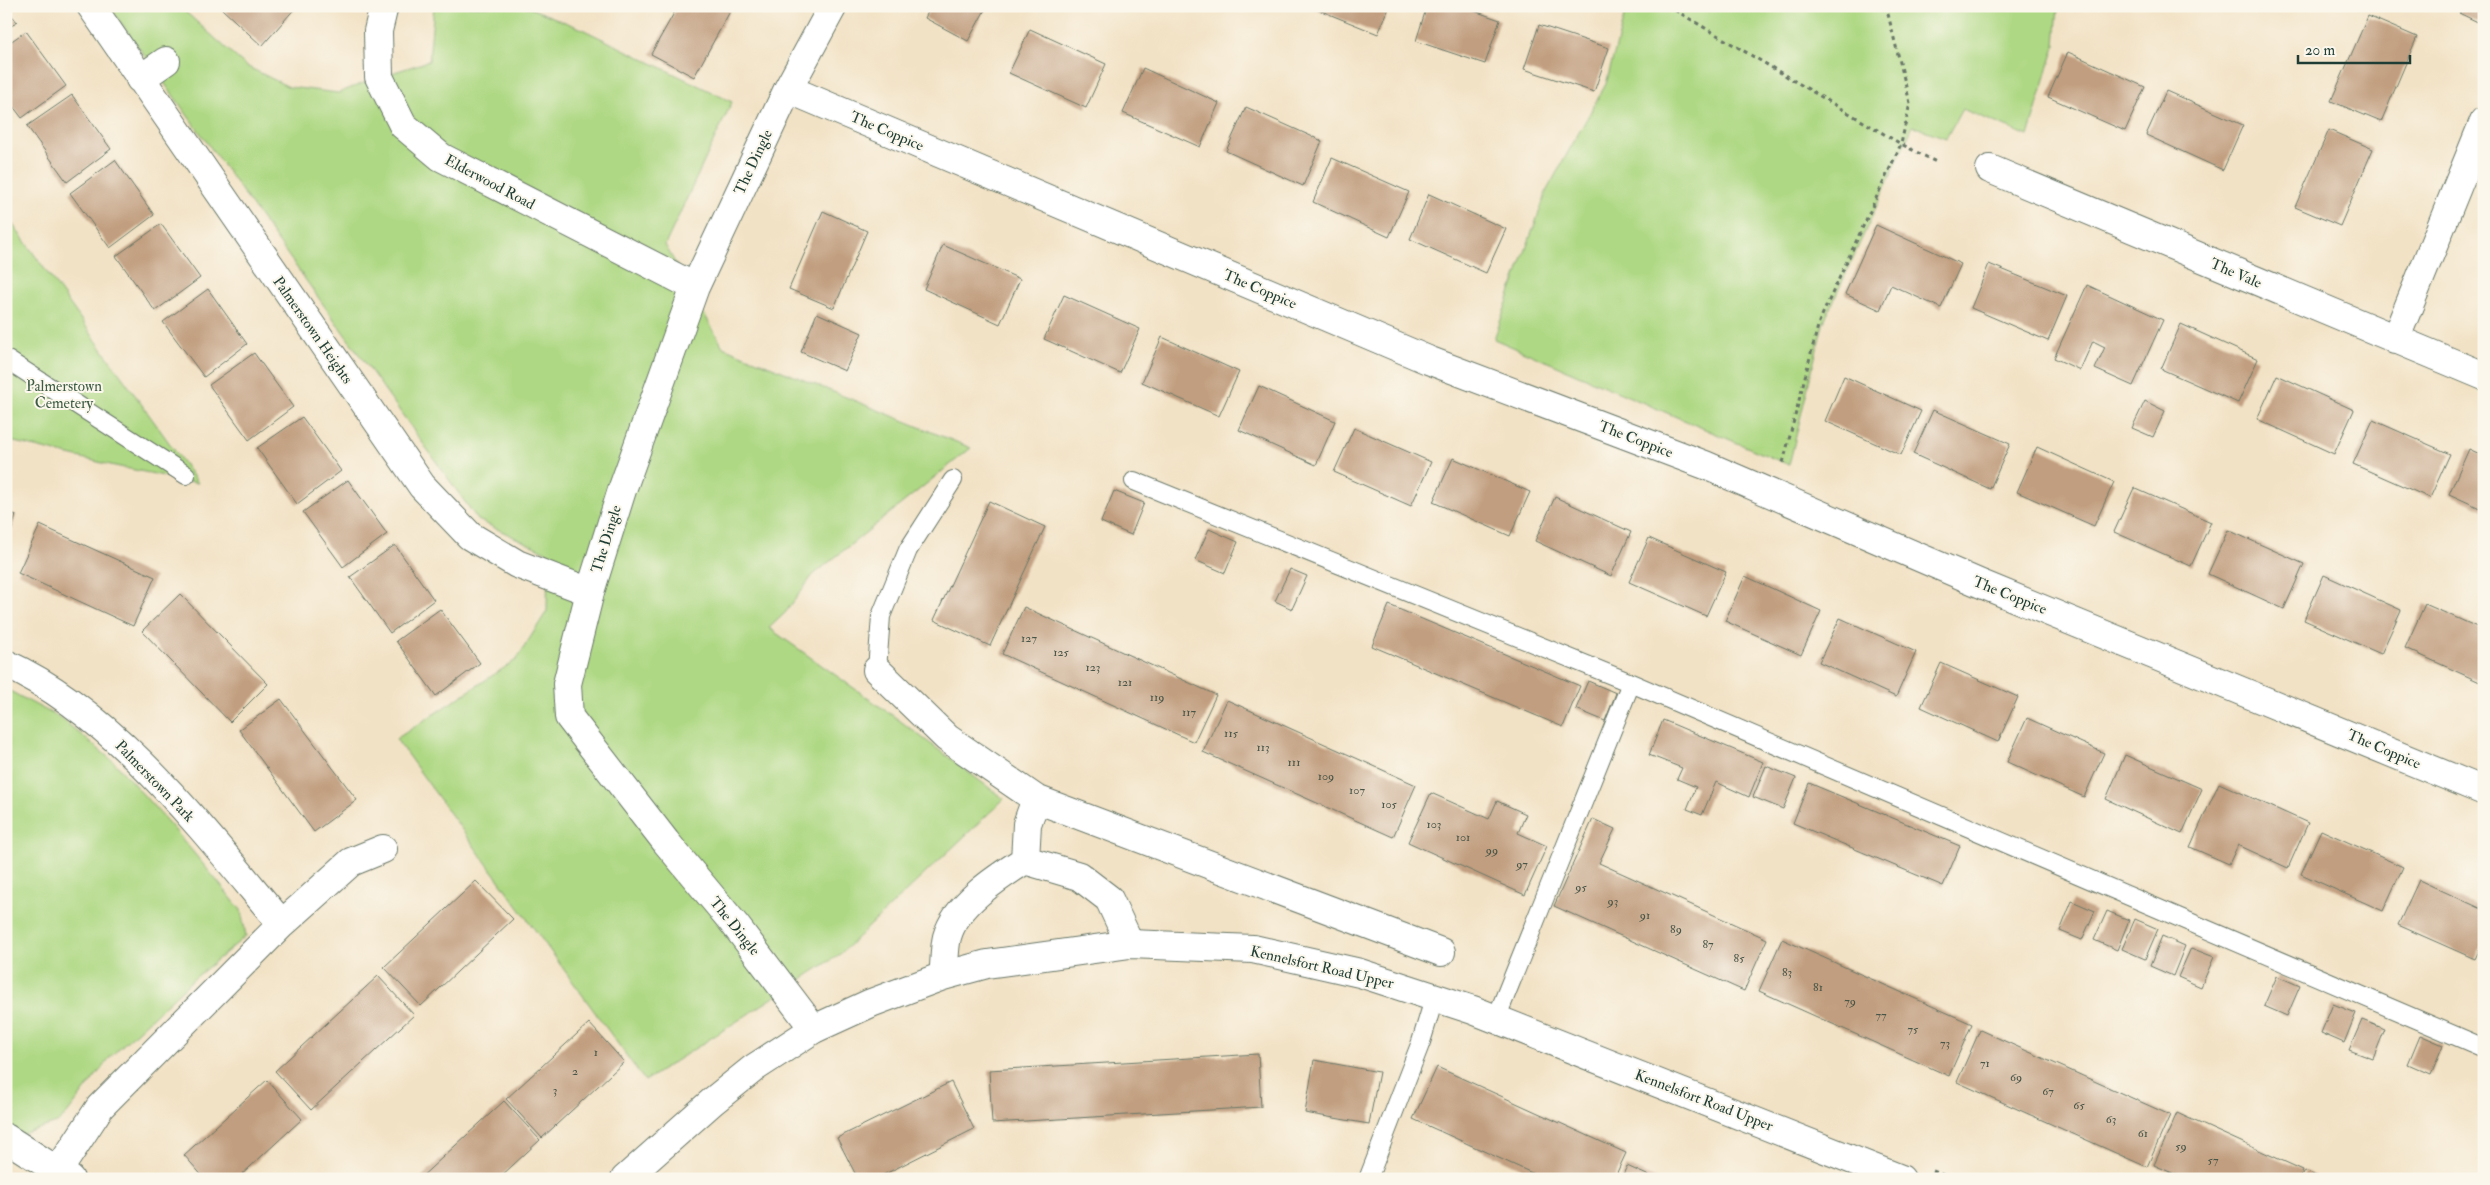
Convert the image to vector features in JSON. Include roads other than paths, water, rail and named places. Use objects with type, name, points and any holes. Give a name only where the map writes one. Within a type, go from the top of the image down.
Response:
[{"type":"street","name":"Palmerstown Heights","points":[[91,6],[422,486],[470,536],[517,564],[590,592]]},
{"type":"street","name":"Elderwood Road","points":[[384,6],[378,31],[379,78],[403,125],[441,157],[695,287]]},
{"type":"street","name":"The Dingle","points":[[814,1029],[736,926],[642,812],[569,717],[566,684],[590,592],[622,490],[695,287],[788,89],[834,6]]},
{"type":"street","points":[[140,78],[166,61]]},
{"type":"street","name":"The Coppice","points":[[788,89],[1428,360],[1705,465],[1979,583],[2484,791]]},
{"type":"street","points":[[2395,340],[2484,121]]},
{"type":"street","name":"The Vale","points":[[1990,169],[2484,376]]},
{"type":"street","name":"Palmerstown Park","points":[[6,664],[71,702],[128,750],[212,841],[282,924]]},
{"type":"street","points":[[878,670],[947,738],[1036,799],[1441,952]]},
{"type":"street","points":[[1025,860],[1027,824],[1036,799]]},
{"type":"street","points":[[6,1138],[64,1175],[100,1107],[282,924],[351,862],[383,849]]},
{"type":"street","points":[[943,976],[947,936],[958,914],[997,877],[1025,860],[1079,876],[1109,900],[1130,944]]},
{"type":"street","name":"Kennelsfort Road Upper","points":[[624,1179],[713,1101],[754,1068],[814,1029],[871,1003],[943,976],[987,964],[1130,944],[1253,949],[1360,973],[1435,996],[1496,1019],[1900,1179]]},
{"type":"lane","points":[[6,359],[186,475]]},
{"type":"lane","points":[[878,670],[881,616],[908,550],[953,480]]},
{"type":"lane","points":[[1134,481],[1631,683],[2484,1048]]},
{"type":"lane","points":[[1496,1019],[1631,683]]},
{"type":"lane","points":[[1368,1179],[1421,1042],[1435,996]]},
{"type":"park label","name":"Palmerstown Cemetery","points":[[64,394]]}]
